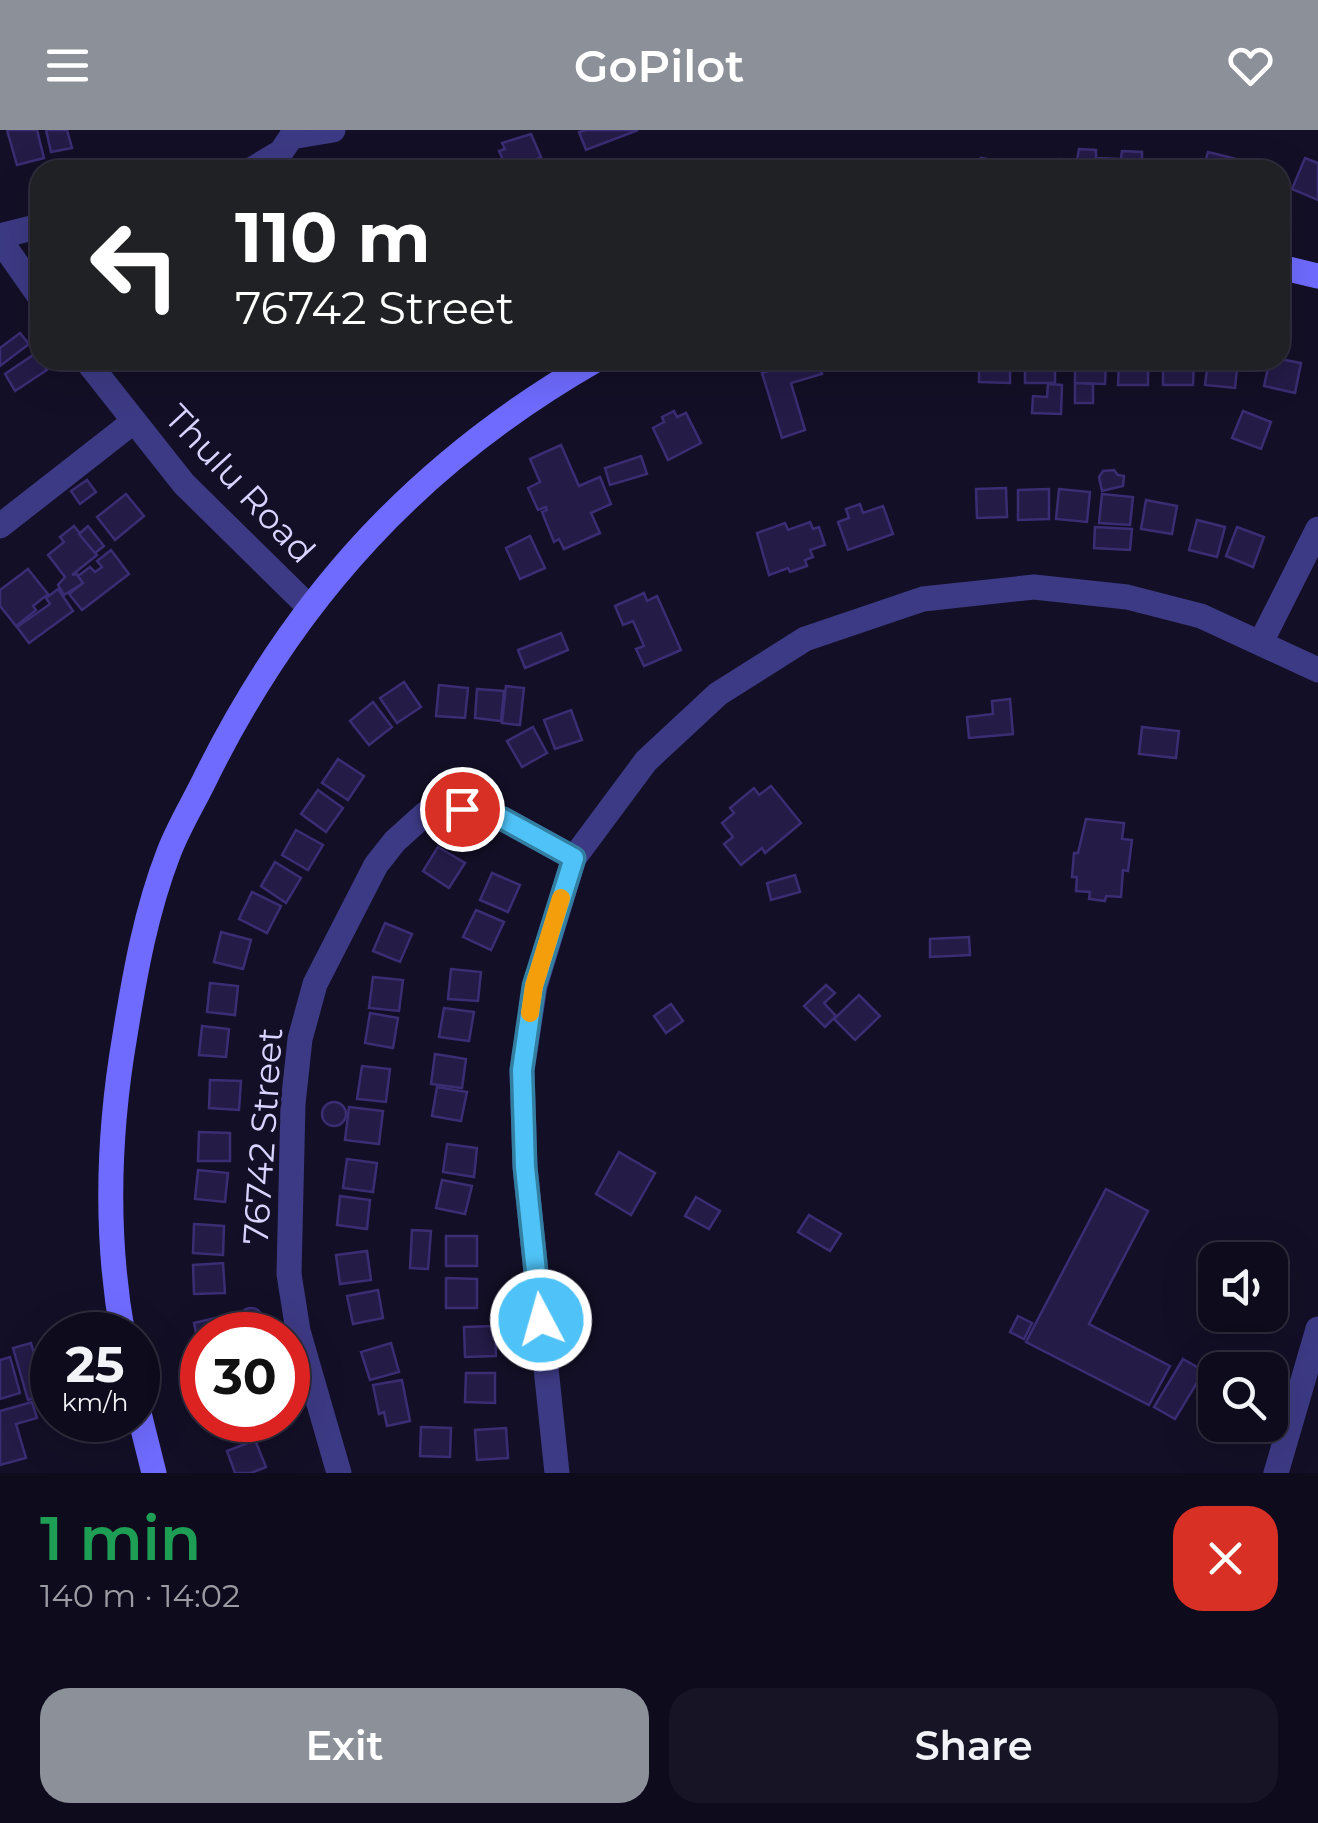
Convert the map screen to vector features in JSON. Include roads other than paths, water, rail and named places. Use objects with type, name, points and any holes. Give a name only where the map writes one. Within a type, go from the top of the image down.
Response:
[{"type":"street","points":[[268,160],[281,152],[293,134],[333,130]]},
{"type":"street","points":[[30,229],[0,238],[30,282]]},
{"type":"street","points":[[1290,269],[1318,276]]},
{"type":"street","name":"Thulu Road","points":[[94,370],[221,523],[308,607]]},
{"type":"street","points":[[121,1312],[110,1213],[116,1091],[139,949],[169,851],[240,707],[308,607],[386,518],[458,454],[545,389],[578,370]]},
{"type":"street","points":[[0,526],[133,422]]},
{"type":"street","points":[[1261,642],[1318,529]]},
{"type":"street","points":[[557,1473],[525,1167],[522,1070],[534,986],[574,858],[646,761],[718,694],[805,640],[923,599],[1034,587],[1127,597],[1201,616],[1318,670]]},
{"type":"street","name":"76742 Street","points":[[339,1473],[298,1330],[289,1274],[294,1104],[300,1039],[314,984],[376,865],[425,814],[462,809],[503,819],[574,858]]},
{"type":"street","points":[[1276,1473],[1318,1329]]},
{"type":"street","points":[[146,1442],[154,1473]]}]
